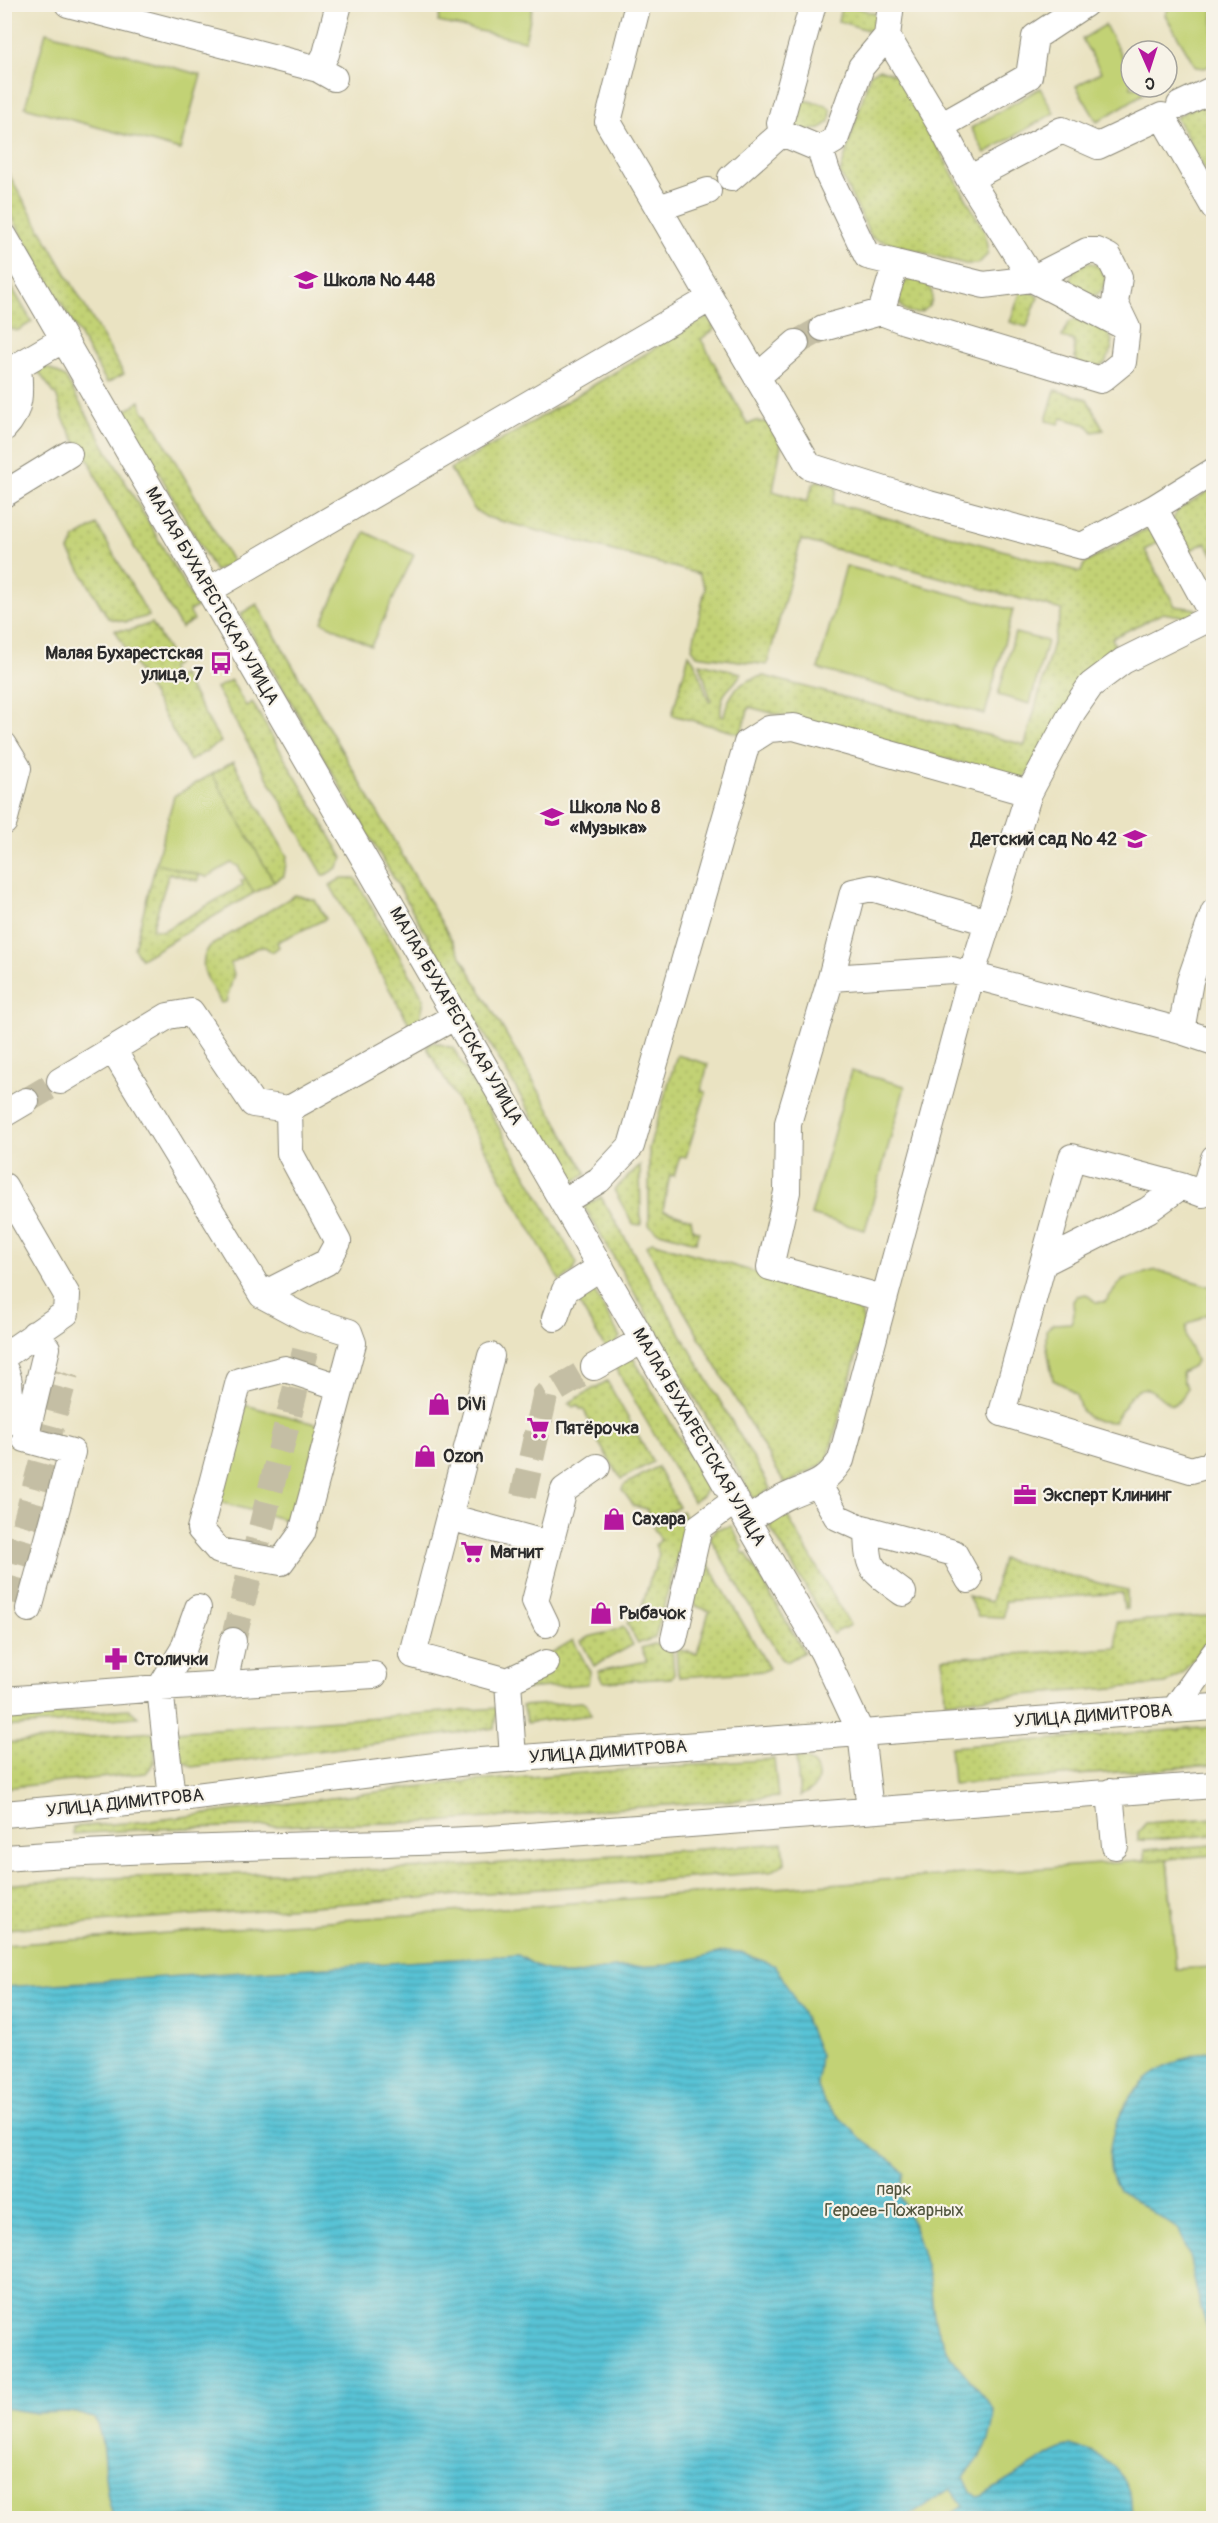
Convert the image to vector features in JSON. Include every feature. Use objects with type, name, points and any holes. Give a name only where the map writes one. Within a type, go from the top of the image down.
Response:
[{"type":"street","points":[[68,4],[326,74],[326,54],[339,4]]},
{"type":"street","points":[[638,4],[608,122],[809,466],[929,504],[1082,546],[1154,508],[1214,471]]},
{"type":"street","points":[[782,133],[780,123],[813,4]]},
{"type":"street","points":[[941,126],[1029,76],[1035,37],[1085,4]]},
{"type":"street","points":[[820,149],[835,140],[861,67],[887,36],[896,6]]},
{"type":"street","points":[[887,36],[941,126],[969,179],[1032,279],[1127,328]]},
{"type":"street","points":[[969,179],[1062,130],[1098,146],[1214,89]]},
{"type":"street","points":[[1172,110],[1214,207]]},
{"type":"street","points":[[782,133],[820,149]]},
{"type":"street","points":[[731,178],[782,133]]},
{"type":"street","points":[[820,149],[826,172],[867,256],[883,303],[905,321],[1101,380],[1123,362],[1127,328],[1115,303],[1119,277],[1109,257],[1098,251],[1087,251],[1032,279],[984,285],[867,256]]},
{"type":"street","points":[[659,208],[708,191]]},
{"type":"street","name":"МАЛАЯ БУХАРЕСТСКАЯ УЛИЦА","points":[[4,236],[823,1652],[861,1733],[870,1810]]},
{"type":"street","points":[[823,328],[883,303],[896,263]]},
{"type":"street","points":[[209,590],[711,298]]},
{"type":"street","points":[[4,428],[13,419],[19,405],[11,370],[64,339]]},
{"type":"street","points":[[757,376],[796,343]]},
{"type":"street","points":[[4,494],[69,454]]},
{"type":"street","points":[[674,1639],[699,1527],[818,1484],[830,1476],[841,1460],[971,976],[1029,793],[1073,711],[1091,685],[1123,661],[1213,616],[1154,508]]},
{"type":"street","points":[[563,1202],[599,1180],[631,1146],[747,743],[769,729],[794,727],[1029,793]]},
{"type":"street","points":[[4,745],[11,772],[4,822]]},
{"type":"street","points":[[883,1298],[770,1267],[787,1192],[788,1123],[854,892],[872,888],[988,922]]},
{"type":"street","points":[[1181,1031],[1190,981],[1214,912]]},
{"type":"street","points":[[831,978],[952,970],[1181,1031],[1214,1042]]},
{"type":"street","points":[[60,1081],[168,1016],[191,1012],[253,1104],[289,1109],[456,1016]]},
{"type":"street","points":[[113,1050],[262,1295],[305,1318],[349,1332],[353,1343],[302,1533],[281,1562],[219,1551],[200,1529],[239,1381],[285,1369],[340,1387]]},
{"type":"street","points":[[262,1295],[327,1262],[338,1242],[290,1153],[289,1109]]},
{"type":"street","points":[[1214,1158],[1203,1194],[1072,1157],[1002,1413],[1191,1470],[1212,1464],[1214,1460]]},
{"type":"street","points":[[4,1186],[14,1225],[67,1295],[66,1312],[4,1356]]},
{"type":"street","points":[[1043,1263],[1148,1210],[1181,1186]]},
{"type":"street","points":[[555,1318],[565,1290],[601,1267]]},
{"type":"street","points":[[29,1609],[72,1452],[25,1439],[47,1348],[34,1334]]},
{"type":"street","points":[[594,1367],[642,1340]]},
{"type":"street","points":[[490,1356],[412,1655],[508,1681],[546,1663]]},
{"type":"street","points":[[4,1368],[10,1378],[10,1403],[4,1424]]},
{"type":"street","points":[[546,1623],[535,1600],[564,1490],[597,1467]]},
{"type":"street","points":[[818,1484],[837,1517],[867,1529],[954,1553],[969,1580]]},
{"type":"street","points":[[449,1517],[548,1544]]},
{"type":"street","points":[[867,1529],[867,1553],[872,1570],[903,1593]]},
{"type":"street","points":[[172,1799],[160,1688],[183,1650],[198,1608]]},
{"type":"street","points":[[224,1683],[233,1641]]},
{"type":"street","points":[[1174,1710],[1214,1654]]},
{"type":"street","points":[[4,1700],[224,1683],[374,1675]]},
{"type":"street","points":[[508,1681],[513,1759]]},
{"type":"street","name":"УЛИЦА ДИМИТРОВА","points":[[4,1814],[172,1799],[410,1769],[513,1759],[1214,1707]]},
{"type":"street","points":[[4,1858],[159,1849],[489,1839],[1214,1785]]},
{"type":"street","points":[[1110,1792],[1115,1846]]},
{"type":"green space","points":[[442,4],[533,5],[525,41],[438,22]]},
{"type":"green space","points":[[842,4],[879,15],[882,20],[874,32],[838,21]]},
{"type":"green space","points":[[1170,5],[1213,5],[1213,64],[1205,68],[1196,67],[1165,15]]},
{"type":"green space","points":[[1105,25],[1119,51],[1119,99],[1135,99],[1097,122],[1076,86],[1101,72],[1082,39]]},
{"type":"green space","points":[[46,32],[201,75],[180,150],[25,107]]},
{"type":"green space","points":[[879,69],[897,75],[985,232],[988,254],[978,264],[965,264],[872,238],[840,173],[870,74]]},
{"type":"green space","points":[[1040,88],[1054,113],[985,153],[971,128]]},
{"type":"green space","points":[[1213,97],[1213,184],[1176,117]]},
{"type":"green space","points":[[795,98],[826,105],[831,110],[830,121],[815,130],[800,128],[791,119]]},
{"type":"green space","points":[[4,166],[124,374],[107,383],[5,205]]},
{"type":"green space","points":[[1088,263],[1100,268],[1105,280],[1100,292],[1088,297],[1076,292],[1071,280],[1076,268]]},
{"type":"green space","points":[[4,274],[32,322],[17,331],[5,327]]},
{"type":"green space","points":[[915,279],[927,284],[932,296],[927,308],[915,313],[903,308],[898,296],[903,284]]},
{"type":"green space","points":[[1025,288],[1038,297],[1027,327],[1010,322],[1021,291]]},
{"type":"green space","points":[[708,316],[715,329],[701,339],[748,425],[755,421],[770,423],[781,445],[773,491],[807,502],[813,485],[818,480],[837,488],[833,503],[1081,572],[1084,564],[1142,531],[1152,529],[1157,533],[1154,535],[1156,539],[1161,540],[1145,550],[1175,606],[1196,609],[1196,615],[1192,618],[1163,613],[1112,638],[1119,655],[1023,779],[749,707],[741,734],[672,715],[689,654],[696,664],[709,702],[711,701],[700,663],[741,673],[724,694],[721,716],[724,716],[732,694],[742,684],[764,676],[1025,745],[1062,610],[801,540],[767,665],[697,655],[692,648],[705,589],[699,574],[486,517],[474,509],[450,469],[521,429]]},
{"type":"green space","points":[[1076,319],[1101,328],[1111,338],[1110,353],[1104,364],[1094,368],[1078,363],[1075,357],[1074,341],[1062,337],[1069,322]]},
{"type":"green space","points":[[48,368],[65,377],[197,607],[189,611],[194,620],[181,628],[105,497],[90,462],[63,418],[57,397],[37,370]]},
{"type":"green space","points":[[1055,390],[1087,399],[1104,430],[1093,432],[1087,425],[1062,418],[1059,424],[1046,421]]},
{"type":"green space","points":[[140,401],[144,412],[149,415],[233,563],[215,571],[124,412]]},
{"type":"green space","points":[[1213,488],[1213,556],[1206,542],[1189,551],[1173,519],[1178,510]]},
{"type":"green space","points":[[97,525],[149,616],[126,622],[108,618],[69,551],[75,538]]},
{"type":"green space","points":[[365,532],[414,555],[371,646],[322,622]]},
{"type":"green space","points":[[846,566],[1013,610],[985,714],[818,669]]},
{"type":"green space","points":[[257,604],[587,1174],[571,1183],[240,614]]},
{"type":"green space","points":[[152,623],[176,664],[170,668],[175,678],[182,675],[221,742],[190,761],[115,630],[131,630]]},
{"type":"green space","points":[[1015,633],[1047,641],[1030,704],[998,695]]},
{"type":"green space","points":[[231,680],[246,706],[252,702],[343,858],[337,868],[324,876],[216,688]]},
{"type":"green space","points":[[233,762],[287,856],[284,876],[274,882],[212,774]]},
{"type":"green space","points":[[212,774],[274,882],[254,893],[238,866],[231,863],[207,877],[156,863],[174,796]]},
{"type":"green space","points":[[156,863],[199,875],[198,881],[169,873],[152,929],[163,931],[243,885],[241,881],[246,879],[254,893],[141,959],[134,948]]},
{"type":"green space","points":[[342,878],[355,878],[424,999],[420,1020],[410,1025],[330,885]]},
{"type":"green space","points":[[295,895],[315,900],[326,919],[277,942],[279,947],[272,952],[265,947],[256,948],[230,964],[234,974],[226,1002],[221,1003],[206,975],[205,953],[210,946]]},
{"type":"green space","points":[[433,1042],[453,1048],[577,1263],[574,1271],[560,1281],[426,1046]]},
{"type":"green space","points":[[677,1055],[708,1064],[701,1091],[706,1092],[686,1157],[680,1156],[674,1176],[670,1175],[663,1210],[691,1219],[693,1230],[699,1231],[696,1242],[656,1231],[649,1225],[649,1148]]},
{"type":"green space","points":[[851,1071],[905,1086],[865,1230],[811,1215]]},
{"type":"green space","points":[[640,1165],[641,1225],[633,1224],[614,1190]]},
{"type":"green space","points":[[601,1197],[766,1480],[770,1489],[754,1499],[584,1206]]},
{"type":"green space","points":[[652,1242],[845,1298],[858,1307],[863,1321],[863,1332],[828,1458],[820,1466],[785,1484],[646,1246]]},
{"type":"green space","points":[[1156,1270],[1212,1287],[1209,1297],[1213,1311],[1187,1325],[1187,1340],[1196,1361],[1194,1365],[1182,1372],[1183,1381],[1187,1387],[1184,1396],[1172,1405],[1151,1390],[1142,1389],[1132,1395],[1114,1422],[1099,1421],[1088,1417],[1081,1410],[1076,1395],[1053,1380],[1046,1343],[1046,1330],[1053,1324],[1071,1323],[1074,1314],[1073,1301],[1077,1296],[1086,1294],[1096,1302],[1105,1302],[1123,1279]]},
{"type":"green space","points":[[594,1291],[620,1337],[607,1351],[577,1300],[585,1293]]},
{"type":"green space","points":[[633,1358],[708,1487],[702,1496],[693,1502],[614,1365]]},
{"type":"green space","points":[[607,1381],[653,1462],[621,1479],[594,1435],[595,1432],[591,1431],[594,1429],[583,1409],[580,1409],[578,1405],[573,1407],[568,1403]]},
{"type":"green space","points":[[245,1405],[320,1425],[294,1522],[219,1502]]},
{"type":"green space","points":[[657,1467],[679,1507],[650,1522],[647,1509],[634,1506],[622,1490],[624,1485]]},
{"type":"green space","points":[[784,1510],[850,1625],[833,1634],[766,1520]]},
{"type":"green space","points":[[682,1511],[687,1522],[655,1638],[638,1643],[627,1623],[640,1614],[659,1554],[655,1545],[661,1540],[653,1527]]},
{"type":"green space","points":[[731,1526],[743,1548],[741,1550],[744,1554],[746,1553],[804,1652],[787,1662],[781,1659],[710,1538],[716,1529]]},
{"type":"green space","points":[[702,1553],[769,1668],[764,1671],[680,1677],[678,1674],[676,1649],[697,1654],[709,1611],[696,1606],[693,1601]]},
{"type":"green space","points":[[1002,1559],[1127,1590],[1127,1609],[1124,1609],[1122,1593],[1005,1601],[1004,1617],[978,1616],[968,1596],[991,1602]]},
{"type":"green space","points":[[1208,1616],[1213,1618],[1213,1633],[1184,1671],[1166,1684],[945,1701],[943,1658],[1117,1648],[1116,1622]]},
{"type":"green space","points":[[623,1626],[633,1645],[594,1666],[581,1641]]},
{"type":"green space","points":[[573,1640],[590,1672],[588,1684],[525,1689],[546,1656]]},
{"type":"green space","points":[[654,1644],[672,1648],[674,1674],[671,1678],[605,1682],[601,1679],[598,1671],[647,1661],[641,1648]]},
{"type":"green space","points":[[582,1702],[588,1706],[591,1715],[527,1723],[522,1706]]},
{"type":"green space","points":[[497,1708],[494,1728],[192,1767],[179,1758],[175,1732]]},
{"type":"green space","points":[[129,1709],[138,1717],[5,1727],[5,1718],[23,1717],[23,1720],[26,1720],[27,1716]]},
{"type":"green space","points":[[1213,1727],[1213,1765],[953,1784],[950,1747]]},
{"type":"green space","points":[[154,1732],[155,1762],[146,1773],[5,1788],[5,1743]]},
{"type":"green space","points":[[796,1757],[812,1763],[818,1777],[815,1788],[800,1796]]},
{"type":"green space","points":[[774,1759],[778,1797],[432,1822],[151,1829],[73,1834],[73,1827],[150,1821],[448,1783]]},
{"type":"green space","points":[[1213,1818],[1213,1835],[1138,1841],[1138,1832],[1146,1823]]},
{"type":"green space","points":[[783,1843],[785,1863],[770,1872],[5,1929],[5,1885],[74,1879],[432,1868]]},
{"type":"green space","points":[[1213,1845],[1213,1855],[1167,1859],[1172,1912],[1149,1914],[1144,1850]]},
{"type":"green space","name":"парк Героев-Пожарных","points":[[1167,1859],[1176,1969],[1213,1967],[1213,2518],[5,2518],[5,1945]]},
{"type":"water","name":"парк Героев-Пожарных","points":[[726,1951],[741,1952],[776,1966],[804,2017],[820,2055],[817,2084],[824,2102],[865,2142],[895,2163],[904,2173],[899,2195],[923,2255],[938,2330],[951,2356],[994,2410],[992,2430],[986,2447],[964,2477],[971,2492],[977,2497],[982,2496],[1052,2453],[1070,2445],[1097,2455],[1119,2473],[1130,2493],[1132,2518],[945,2518],[963,2506],[950,2489],[907,2518],[114,2518],[107,2493],[99,2429],[94,2418],[71,2412],[36,2413],[5,2408],[5,1987],[518,1955],[540,1968],[563,1975],[572,1975],[614,1968],[668,1965]]},
{"type":"water","points":[[1214,2049],[1213,2345],[1201,2309],[1189,2256],[1179,2230],[1119,2190],[1112,2177],[1110,2147],[1114,2131],[1127,2102],[1146,2080],[1169,2065]]},
{"type":"tunnel","points":[[796,343],[823,328]]},
{"type":"tunnel","points":[[26,1101],[60,1081]]},
{"type":"tunnel","points":[[233,1641],[306,1347]]},
{"type":"tunnel","points":[[523,1496],[545,1396],[594,1367]]},
{"type":"tunnel","points":[[4,1601],[66,1373]]},
{"type":"place","name":"Школа № 448","points":[[306,280]]},
{"type":"place","name":"Малая Бухарестская улица, 7","points":[[221,663]]},
{"type":"place","name":"Школа № 8 «Музыка»","points":[[552,817]]},
{"type":"place","name":"Детский сад № 42","points":[[1135,839]]},
{"type":"place","name":"DiVi","points":[[439,1404]]},
{"type":"place","name":"Пятёрочка","points":[[538,1428]]},
{"type":"place","name":"Ozon","points":[[425,1456]]},
{"type":"place","name":"Эксперт Клининг","points":[[1025,1495]]},
{"type":"place","name":"Сахара","points":[[614,1519]]},
{"type":"place","name":"Магнит","points":[[472,1552]]},
{"type":"place","name":"Рыбачок","points":[[601,1613]]},
{"type":"place","name":"Столички","points":[[116,1659]]}]
